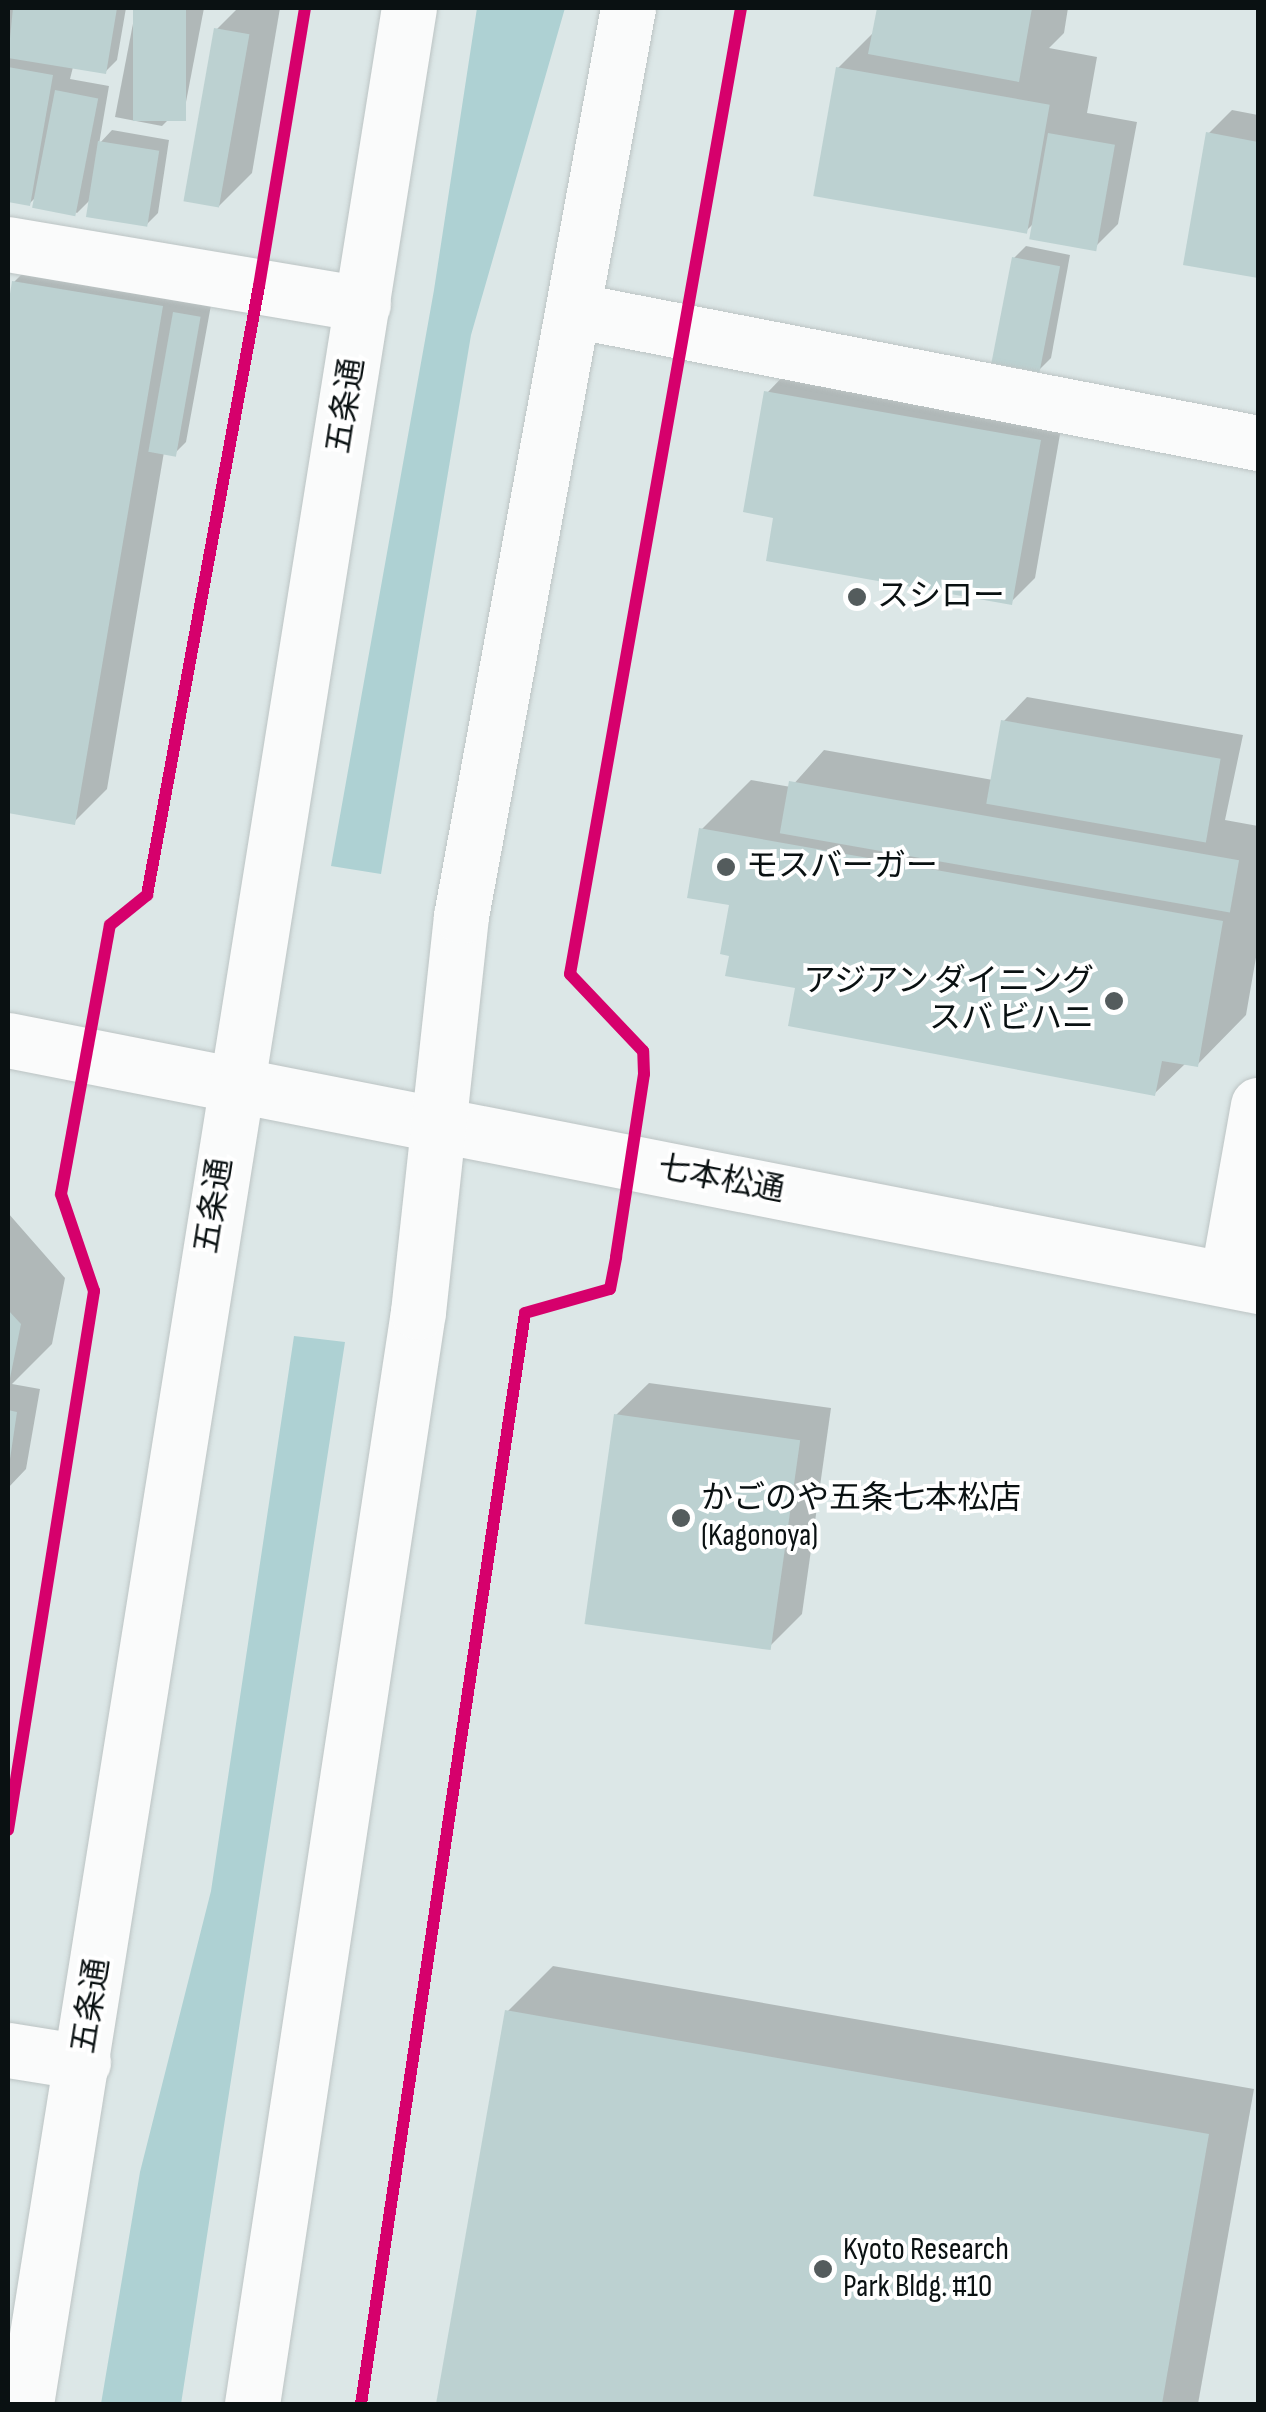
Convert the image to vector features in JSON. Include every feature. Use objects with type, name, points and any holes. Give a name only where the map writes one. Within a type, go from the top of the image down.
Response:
[{"type":"main road","name":"五条通","points":[[26,2404],[409,8]]},
{"type":"main road","points":[[252,2404],[418,1312],[461,916],[628,8]]},
{"type":"main road","points":[[8,244],[363,304]]},
{"type":"main road","points":[[573,310],[1258,443]]},
{"type":"main road","name":"七本松通","points":[[8,1040],[1242,1283]]},
{"type":"main road","points":[[1242,1283],[1258,1106]]},
{"type":"main road","points":[[8,2050],[83,2062]]},
{"type":"shaded area","points":[[477,8],[565,8],[471,335],[381,874],[331,866],[434,290]]},
{"type":"shaded area","points":[[294,1336],[345,1342],[181,2404],[101,2404],[140,2172],[211,1891]]},
{"type":"building","points":[[13,8],[117,8],[106,74],[8,58]]},
{"type":"building","points":[[133,8],[186,8],[186,121],[133,121]]},
{"type":"building","points":[[877,8],[1032,8],[1019,82],[868,54]]},
{"type":"building","points":[[214,28],[249,34],[219,208],[183,201]]},
{"type":"building","points":[[8,67],[53,75],[30,206],[8,202]]},
{"type":"building","points":[[836,67],[1050,105],[1027,234],[813,196]]},
{"type":"building","points":[[55,90],[98,98],[75,216],[32,208]]},
{"type":"building","points":[[1206,132],[1258,142],[1258,278],[1183,265]]},
{"type":"building","points":[[1048,133],[1115,145],[1096,251],[1029,239]]},
{"type":"building","points":[[98,141],[159,151],[147,227],[86,217]]},
{"type":"building","points":[[1012,257],[1060,266],[1039,372],[991,363]]},
{"type":"building","points":[[12,281],[163,306],[75,825],[8,813],[8,307]]},
{"type":"building","points":[[173,312],[201,317],[176,457],[148,452]]},
{"type":"building","points":[[764,391],[1041,440],[1012,605],[766,561],[773,518],[743,512]]},
{"type":"building","points":[[1001,720],[1221,759],[1206,842],[986,804]]},
{"type":"building","points":[[789,781],[1239,860],[1230,913],[780,833]]},
{"type":"building","points":[[699,828],[1223,921],[1198,1067],[1162,1061],[1155,1096],[788,1026],[795,988],[725,976],[729,956],[720,954],[729,905],[687,898]]},
{"type":"building","points":[[8,1310],[21,1324],[9,1383],[8,1382]]},
{"type":"building","points":[[8,1410],[17,1412],[10,1459],[8,1459]]},
{"type":"building","points":[[614,1414],[800,1440],[771,1650],[584,1624]]},
{"type":"building","name":"Kyoto Research Park Bldg. #10","points":[[505,2010],[1209,2134],[1162,2404],[436,2404]]},
{"type":"cycle path","points":[[8,1830],[94,1291],[61,1194],[110,925],[147,895],[259,286],[305,8]]},
{"type":"cycle path","points":[[361,2404],[525,1313],[610,1289],[616,1257],[644,1074],[643,1051],[570,974],[741,8]]},
{"type":"place","name":"スシロー","points":[[857,597]]},
{"type":"place","name":"モスバーガー","points":[[726,867]]},
{"type":"place","name":"アジアン ダイニング スバ ビハニ","points":[[1114,1001]]},
{"type":"place","name":"かごのや五条七本松店 (Kagonoya)","points":[[681,1518]]},
{"type":"place","name":"Kyoto Research Park Bldg. #10","points":[[823,2269]]}]
